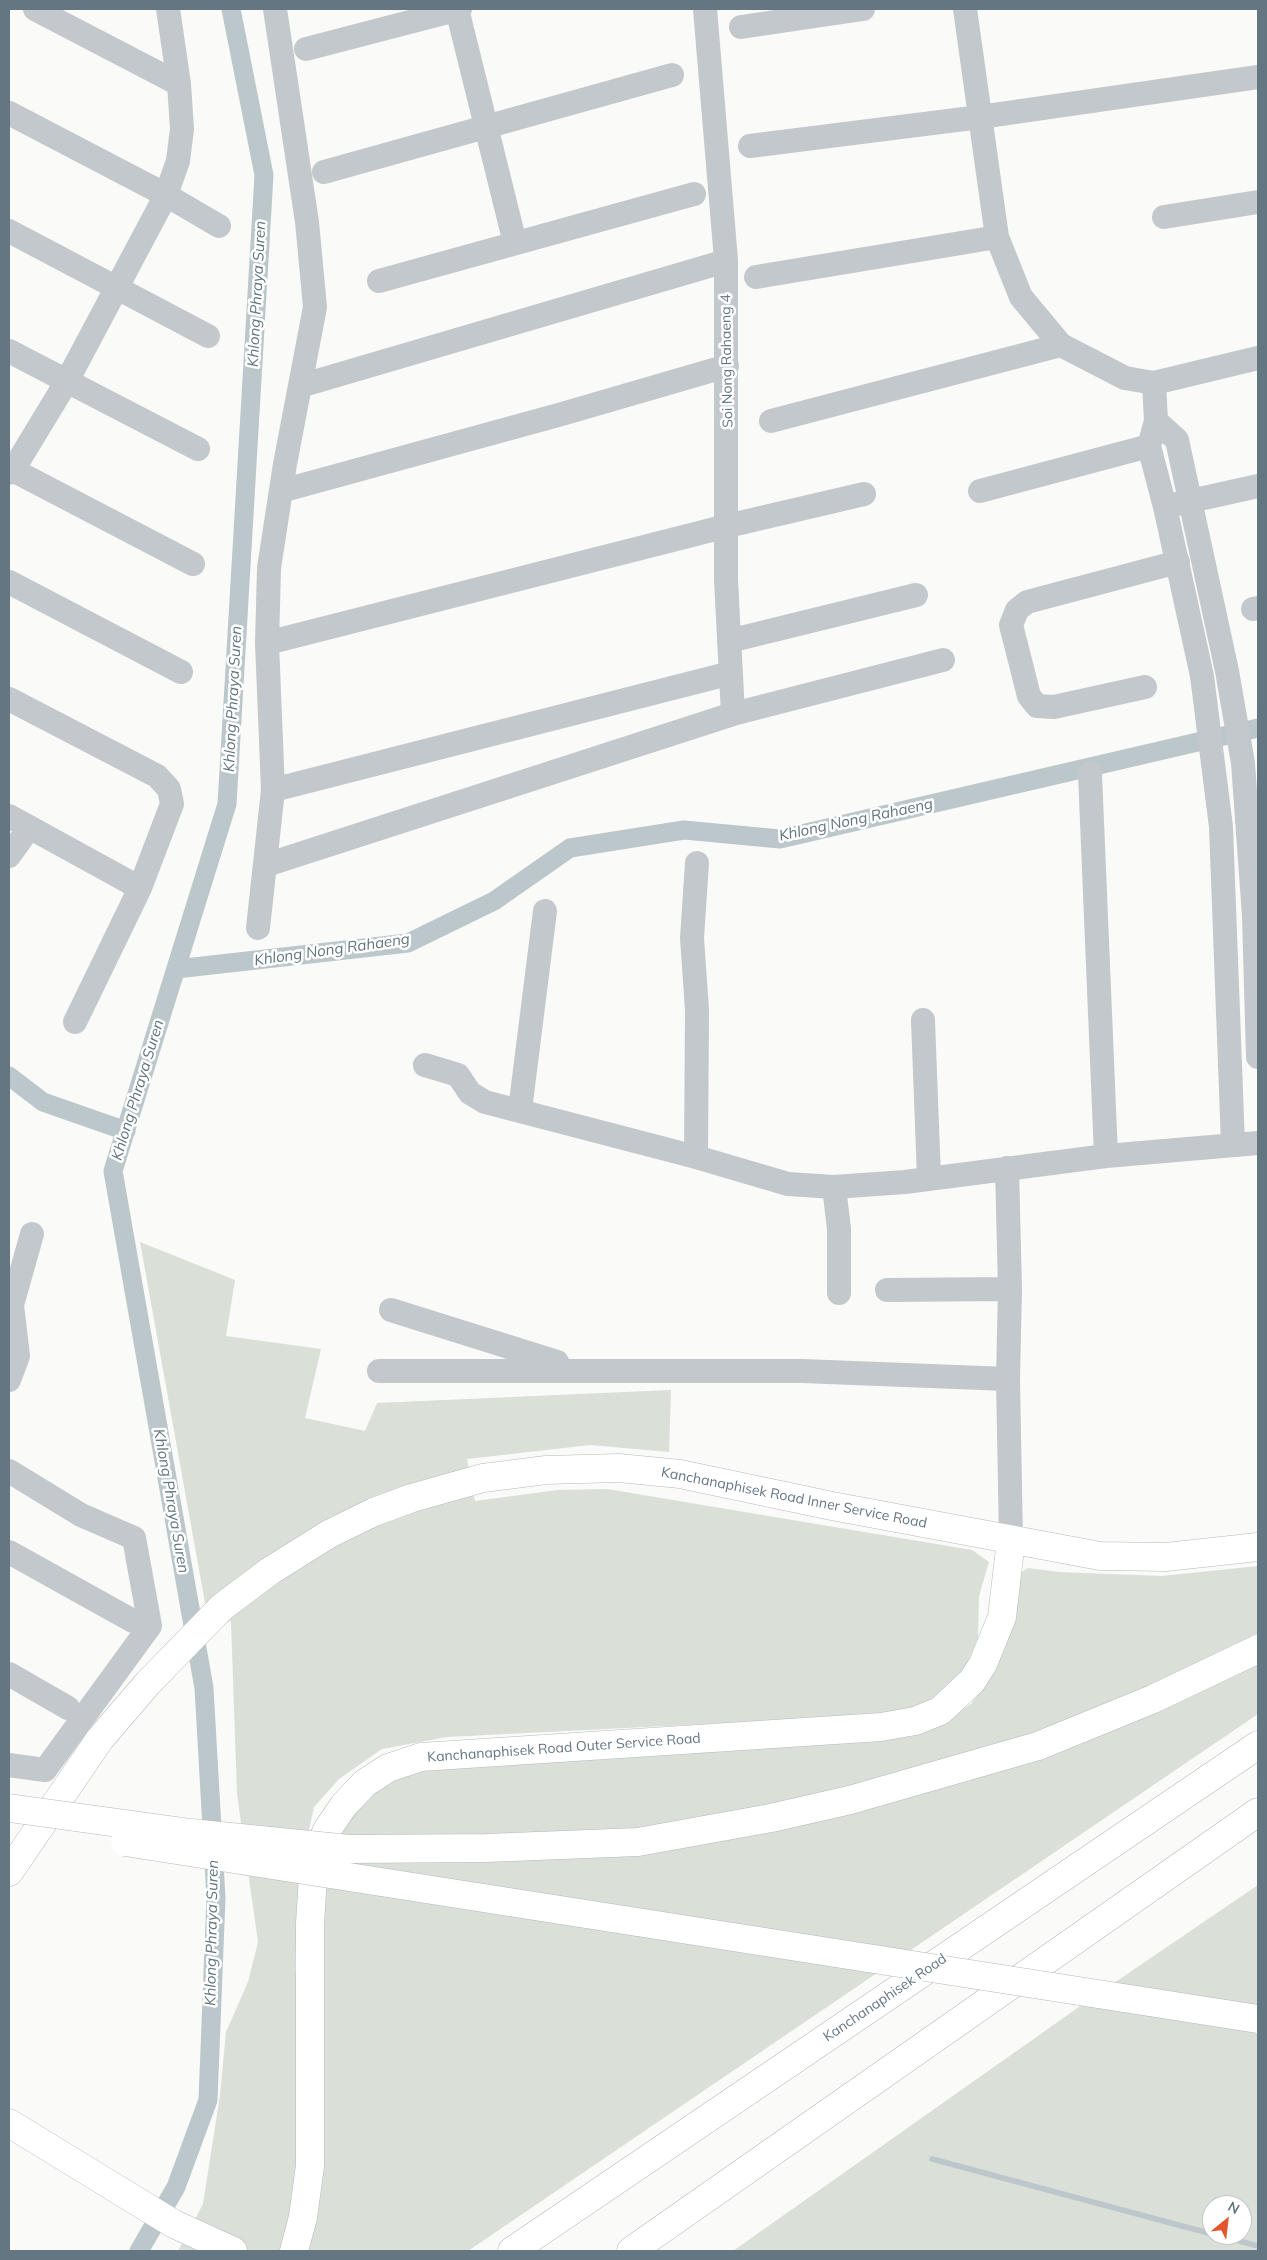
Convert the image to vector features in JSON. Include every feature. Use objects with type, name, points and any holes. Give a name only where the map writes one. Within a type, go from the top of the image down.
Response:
[{"type":"main road","name":"Kanchanaphisek Road Inner Service Road","points":[[9,1872],[100,1739],[148,1683],[222,1607],[270,1570],[330,1534],[374,1512],[412,1498],[509,1473],[619,1468],[680,1474],[1100,1556],[1166,1557],[1258,1547]]},
{"type":"main road","name":"Kanchanaphisek Road Outer Service Road","points":[[294,2251],[303,2217],[310,2166],[310,1924],[314,1860],[327,1830],[344,1805],[365,1783],[388,1768],[421,1757],[881,1727],[915,1721],[940,1711],[972,1681],[983,1664],[1002,1617],[1011,1540]]},
{"type":"main road","points":[[9,1808],[191,1833],[349,1849],[487,1848],[638,1842],[771,1818],[850,1800],[1038,1746],[1153,1699],[1258,1649]]},
{"type":"main road","name":"Kanchanaphisek Road","points":[[512,2251],[1258,1745]]},
{"type":"main road","points":[[631,2251],[1258,1812]]},
{"type":"main road","points":[[9,1817],[92,1837],[371,1879],[1258,2019]]},
{"type":"main road","points":[[1208,1846],[1258,1822]]},
{"type":"main road","points":[[9,2123],[174,2224],[233,2251]]},
{"type":"street","points":[[35,9],[179,84]]},
{"type":"street","points":[[168,9],[179,84],[182,130],[178,161],[166,195],[67,381],[10,470],[193,564]]},
{"type":"street","points":[[258,928],[274,790],[267,643],[269,568],[281,491],[316,307],[307,222],[275,9]]},
{"type":"street","points":[[306,49],[458,9],[485,128],[515,243]]},
{"type":"street","name":"Soi Nong Rahaeng 4","points":[[705,9],[726,261],[726,580],[733,714]]},
{"type":"street","points":[[741,26],[863,9]]},
{"type":"street","points":[[965,9],[997,237],[1021,297],[1061,345],[1124,378],[1154,383],[1258,358]]},
{"type":"street","points":[[324,172],[672,75]]},
{"type":"street","points":[[750,146],[980,117],[1258,77]]},
{"type":"street","points":[[9,114],[166,195],[219,226]]},
{"type":"street","points":[[379,282],[694,194]]},
{"type":"street","points":[[1164,217],[1258,202]]},
{"type":"street","points":[[9,231],[208,336]]},
{"type":"street","points":[[756,277],[997,237]]},
{"type":"street","points":[[300,386],[726,261]]},
{"type":"street","points":[[771,420],[1061,345]]},
{"type":"street","points":[[9,351],[198,449]]},
{"type":"street","points":[[281,491],[562,414],[727,366]]},
{"type":"street","points":[[1154,383],[1156,421],[1149,446],[1178,562],[1202,676],[1221,827],[1233,1144]]},
{"type":"street","points":[[1156,421],[1177,440],[1192,501],[1227,671],[1243,763],[1254,916],[1258,1057]]},
{"type":"street","points":[[980,491],[1149,446]]},
{"type":"street","points":[[1165,507],[1258,486]]},
{"type":"street","points":[[267,643],[727,526],[864,494]]},
{"type":"street","points":[[1145,687],[1054,707],[1037,706],[1029,696],[1011,625],[1017,610],[1028,602],[1178,562]]},
{"type":"street","points":[[9,582],[181,672]]},
{"type":"street","points":[[729,641],[916,595]]},
{"type":"street","points":[[266,865],[733,714],[943,660]]},
{"type":"street","points":[[1202,676],[1227,671]]},
{"type":"street","points":[[274,790],[731,673]]},
{"type":"street","points":[[9,699],[157,776],[169,789],[172,804],[140,888],[75,1022]]},
{"type":"street","points":[[1090,774],[1106,1156]]},
{"type":"street","points":[[9,856],[19,822],[140,888]]},
{"type":"street","points":[[1221,827],[1248,822]]},
{"type":"street","points":[[696,1157],[697,1010],[692,938],[697,863]]},
{"type":"street","points":[[520,1110],[545,911]]},
{"type":"street","points":[[923,1020],[928,1178]]},
{"type":"street","points":[[425,1065],[458,1075],[470,1093],[485,1102],[696,1157],[788,1184],[834,1187],[905,1182],[1106,1156],[1258,1143]]},
{"type":"street","points":[[1007,1168],[1010,1289],[1008,1374],[1011,1540]]},
{"type":"street","points":[[834,1187],[839,1229],[838,1293]]},
{"type":"street","points":[[9,1380],[18,1356],[12,1306],[32,1234]]},
{"type":"street","points":[[887,1290],[1010,1289]]},
{"type":"street","points":[[391,1310],[556,1367]]},
{"type":"street","points":[[379,1371],[802,1362],[935,1368],[1008,1374]]},
{"type":"street","points":[[9,1471],[81,1514],[134,1538],[150,1626],[45,1770],[9,1765]]},
{"type":"street","points":[[9,1552],[133,1621]]},
{"type":"street","points":[[9,1674],[68,1708]]},
{"type":"shaded area","points":[[140,1242],[235,1280],[226,1336],[321,1349],[305,1418],[365,1431],[377,1403],[671,1390],[669,1452],[590,1445],[467,1459],[475,1501],[558,1490],[607,1489],[972,1550],[989,1562],[979,1596],[978,1637],[966,1666],[945,1696],[905,1714],[447,1737],[382,1749],[339,1779],[314,1807],[299,1877],[295,1967],[299,2005],[297,2191],[281,2251],[178,2251],[203,2204],[220,2095],[226,2032],[248,1982],[258,1942],[237,1794],[231,1621],[209,1625]]},
{"type":"shaded area","points":[[1258,1566],[1258,1714],[468,2251],[303,2251],[322,1890],[327,1855],[358,1798],[407,1772],[442,1765],[943,1722],[971,1704],[984,1685],[1017,1575],[1028,1568],[1059,1572],[1162,1576]]},
{"type":"shaded area","points":[[1258,1885],[1258,2251],[733,2251],[1086,2002]]},
{"type":"waterway","name":"Khlong Phraya Suren","points":[[139,2251],[176,2187],[208,2100],[216,1898],[204,1688],[113,1171],[227,804],[264,175],[231,9]]},
{"type":"waterway","name":"Khlong Nong Rahaeng","points":[[176,969],[408,943],[494,901],[570,848],[684,830],[780,839],[1258,728]]},
{"type":"waterway","points":[[9,1076],[43,1102],[126,1131]]},
{"type":"waterway","points":[[932,2159],[1202,2231]]},
{"type":"waterway","points":[[1252,2244],[1258,2246]]}]
